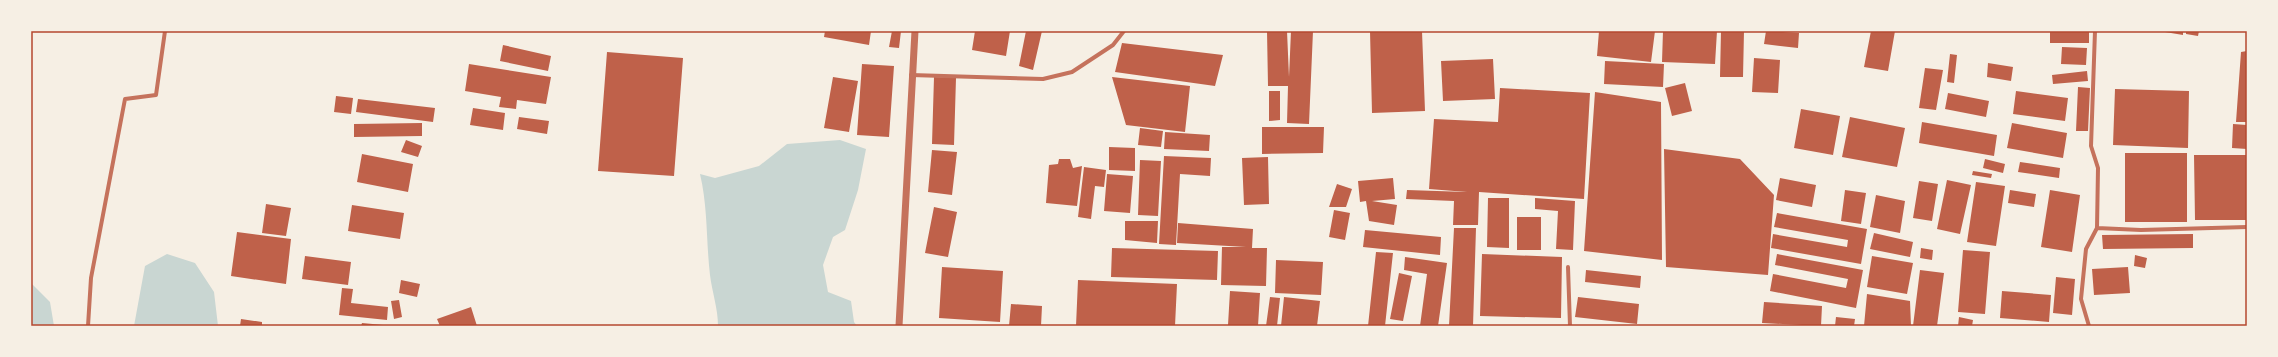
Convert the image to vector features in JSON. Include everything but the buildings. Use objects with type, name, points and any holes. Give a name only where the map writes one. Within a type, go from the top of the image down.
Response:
[{"type":"street","points":[[88,326],[90,278],[125,99],[156,95],[165,31]]},
{"type":"street","points":[[899,326],[911,75],[915,31]]},
{"type":"street","points":[[911,75],[1043,79],[1072,72],[1113,45],[1124,31]]},
{"type":"street","points":[[2088,326],[2081,299],[2086,249],[2097,228],[2098,168],[2092,146],[2095,31]]},
{"type":"street","points":[[2097,228],[2149,230],[2247,228]]},
{"type":"street","points":[[1568,267],[1570,326]]},
{"type":"shaded area","points":[[840,140],[866,149],[858,190],[845,230],[833,237],[823,265],[828,292],[851,301],[854,322],[857,326],[718,326],[710,275],[706,212],[700,174],[715,178],[759,166],[787,144]]},
{"type":"shaded area","points":[[167,254],[195,263],[214,292],[218,326],[134,326],[145,266]]},
{"type":"shaded area","points":[[31,283],[50,302],[54,326],[31,326]]}]
